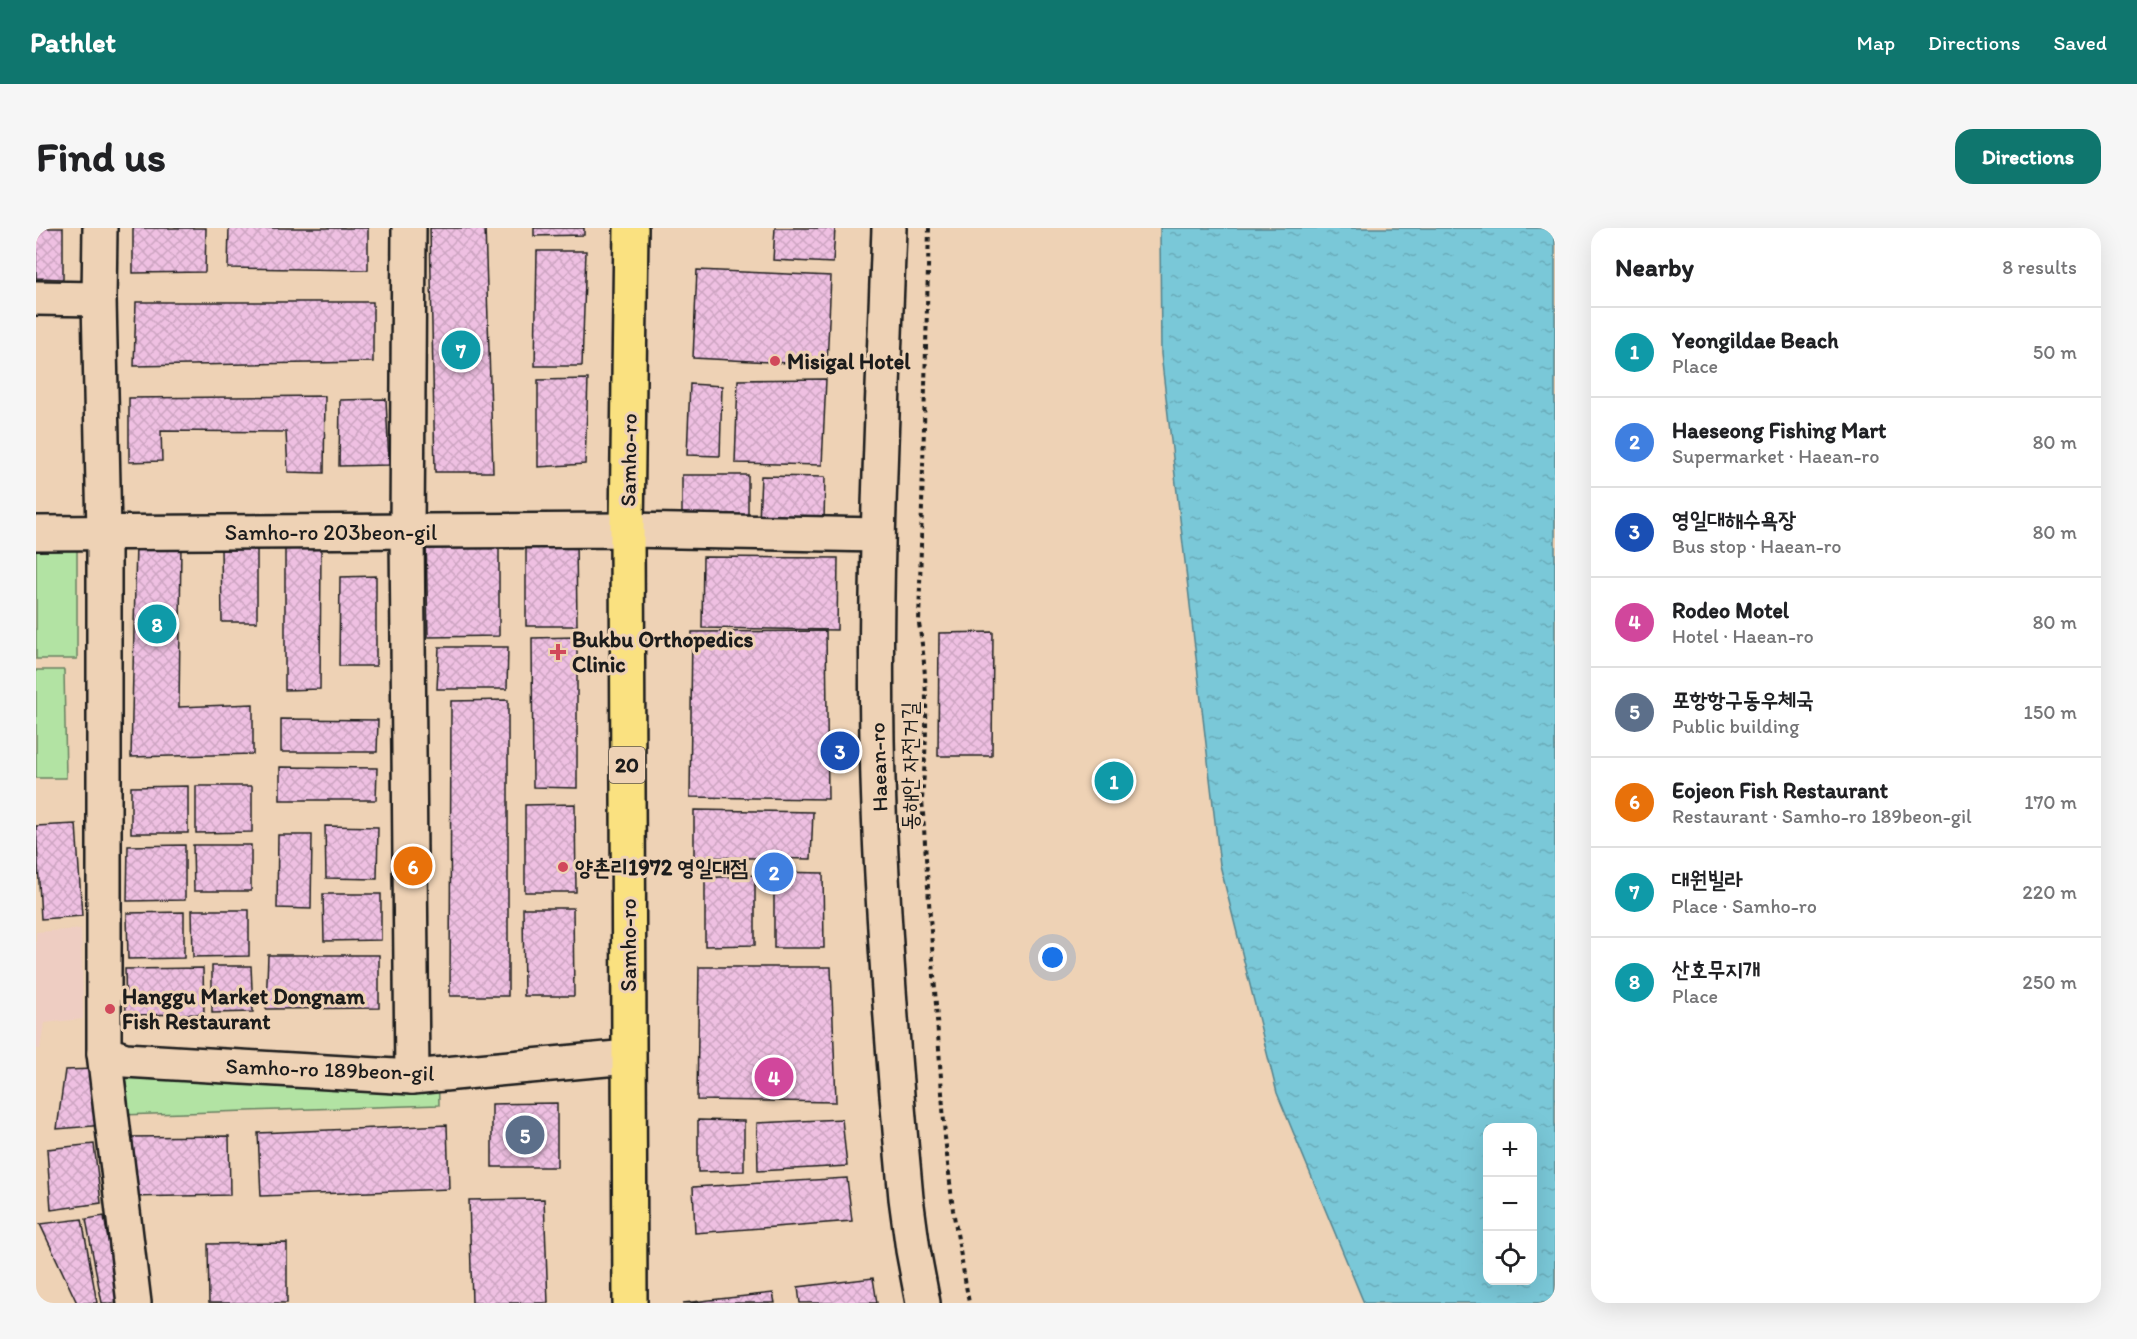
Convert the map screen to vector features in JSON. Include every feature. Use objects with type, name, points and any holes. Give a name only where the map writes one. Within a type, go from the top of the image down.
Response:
[{"type":"main road","name":"Samho-ro","points":[[630,1303],[627,530],[631,228]]},
{"type":"street","points":[[100,228],[99,298],[104,533],[104,1053],[134,1303]]},
{"type":"street","points":[[409,228],[407,531],[412,1077]]},
{"type":"street","name":"Haean-ro","points":[[889,228],[878,535],[877,740],[884,897],[906,1198],[923,1303]]},
{"type":"street","points":[[36,298],[99,298]]},
{"type":"street","name":"Samho-ro 203beon-gil","points":[[36,533],[627,530],[878,535]]},
{"type":"street","name":"Samho-ro 189beon-gil","points":[[104,1053],[125,1060],[412,1077],[628,1057]]},
{"type":"path","name":"동해안 자전거길","points":[[929,228],[919,624],[925,658],[926,751],[922,800],[945,1137],[953,1210],[969,1303]]},
{"type":"shaded area","points":[[81,929],[83,1019],[44,1023],[40,1049],[36,1049],[36,932]]},
{"type":"green space","points":[[36,537],[77,537],[77,659],[36,659]]},
{"type":"green space","points":[[36,670],[64,670],[66,778],[36,778]]},
{"type":"green space","points":[[438,1059],[439,1105],[121,1115],[119,1070]]},
{"type":"water","points":[[1160,228],[1555,228],[1555,1303],[1364,1303],[1277,1093],[1220,865],[1161,354]]},
{"type":"building","points":[[36,228],[63,228],[63,279],[36,278]]},
{"type":"building","points":[[133,228],[206,228],[205,272],[133,273]]},
{"type":"building","points":[[229,228],[368,228],[368,270],[228,268]]},
{"type":"building","points":[[430,228],[485,228],[493,472],[435,472]]},
{"type":"building","points":[[534,228],[584,228],[584,235],[534,236]]},
{"type":"building","points":[[775,228],[835,228],[833,263],[773,260]]},
{"type":"building","points":[[537,251],[586,251],[582,366],[535,366]]},
{"type":"building","points":[[697,270],[831,276],[827,365],[693,358]]},
{"type":"building","points":[[136,302],[373,302],[373,362],[134,366]]},
{"type":"building","points":[[588,379],[585,464],[538,467],[538,380]]},
{"type":"building","points":[[826,379],[822,465],[735,463],[738,380]]},
{"type":"building","points":[[690,384],[722,386],[720,456],[687,455]]},
{"type":"building","points":[[325,396],[324,473],[288,472],[286,432],[161,431],[162,461],[129,462],[129,398]]},
{"type":"building","points":[[386,399],[389,465],[339,466],[340,400]]},
{"type":"building","points":[[682,475],[748,475],[748,519],[682,518]]},
{"type":"building","points":[[761,476],[825,477],[824,521],[759,521]]},
{"type":"building","points":[[426,537],[499,538],[499,636],[428,637]]},
{"type":"building","points":[[576,538],[577,626],[526,626],[526,539]]},
{"type":"building","points":[[136,544],[181,544],[179,707],[253,704],[253,754],[131,757]]},
{"type":"building","points":[[257,546],[257,622],[222,622],[221,547]]},
{"type":"building","points":[[321,546],[320,689],[285,690],[285,548]]},
{"type":"building","points":[[703,557],[838,558],[837,630],[702,628]]},
{"type":"building","points":[[376,576],[376,666],[339,666],[340,577]]},
{"type":"building","points":[[826,631],[828,799],[690,797],[692,632]]},
{"type":"building","points":[[993,632],[992,756],[938,756],[939,633]]},
{"type":"building","points":[[577,637],[577,788],[533,787],[532,638]]},
{"type":"building","points":[[439,647],[508,647],[507,689],[437,689]]},
{"type":"building","points":[[508,700],[508,996],[450,996],[451,701]]},
{"type":"building","points":[[281,719],[378,720],[377,752],[281,752]]},
{"type":"building","points":[[280,767],[377,768],[376,800],[280,800]]},
{"type":"building","points":[[188,786],[188,833],[131,833],[131,787]]},
{"type":"building","points":[[196,786],[252,786],[252,832],[196,833]]},
{"type":"building","points":[[575,804],[576,892],[525,892],[525,805]]},
{"type":"building","points":[[694,810],[813,812],[811,859],[694,857]]},
{"type":"building","points":[[76,824],[82,916],[41,919],[36,826]]},
{"type":"building","points":[[325,826],[378,827],[377,879],[326,878]]},
{"type":"building","points":[[278,835],[312,835],[311,909],[277,908]]},
{"type":"building","points":[[185,845],[185,900],[127,901],[128,846]]},
{"type":"building","points":[[193,845],[251,845],[251,891],[194,891]]},
{"type":"building","points":[[774,872],[823,873],[824,948],[774,948]]},
{"type":"building","points":[[755,875],[755,945],[705,946],[705,878]]},
{"type":"building","points":[[323,894],[381,894],[381,940],[324,941]]},
{"type":"building","points":[[523,908],[573,908],[574,996],[524,996]]},
{"type":"building","points":[[192,910],[249,910],[249,956],[193,957]]},
{"type":"building","points":[[184,912],[184,958],[128,959],[127,913]]},
{"type":"building","points":[[268,955],[379,955],[379,1008],[266,1009]]},
{"type":"building","points":[[212,966],[251,966],[253,1012],[212,1013]]},
{"type":"building","points":[[699,967],[831,967],[836,1102],[697,1100]]},
{"type":"building","points":[[203,968],[204,1014],[126,1015],[125,969]]},
{"type":"building","points":[[95,1069],[104,1125],[57,1129],[65,1070]]},
{"type":"building","points":[[557,1103],[557,1167],[492,1167],[492,1104]]},
{"type":"building","points":[[842,1119],[847,1166],[758,1171],[757,1123]]},
{"type":"building","points":[[698,1120],[744,1121],[744,1171],[698,1172]]},
{"type":"building","points":[[447,1125],[449,1189],[261,1196],[258,1133]]},
{"type":"building","points":[[229,1136],[230,1195],[128,1197],[128,1137]]},
{"type":"building","points":[[94,1144],[101,1203],[51,1210],[47,1149]]},
{"type":"building","points":[[847,1178],[852,1221],[695,1233],[693,1187]]},
{"type":"building","points":[[544,1199],[548,1303],[472,1303],[469,1200]]},
{"type":"building","points":[[104,1216],[119,1303],[102,1303],[86,1219]]},
{"type":"building","points":[[82,1219],[97,1303],[77,1303],[40,1224]]},
{"type":"building","points":[[287,1243],[287,1303],[209,1303],[208,1244]]},
{"type":"building","points":[[873,1278],[877,1303],[800,1303],[798,1287]]},
{"type":"building","points":[[773,1293],[775,1303],[683,1303]]},
{"type":"place","name":"대원빌라","points":[[461,350]]},
{"type":"place","name":"Misigal Hotel","points":[[775,361]]},
{"type":"place","name":"산호무지개","points":[[157,624]]},
{"type":"place","name":"Bukbu Orthopedics Clinic","points":[[558,652]]},
{"type":"place","name":"영일대해수욕장","points":[[840,751]]},
{"type":"place","name":"Yeongildae Beach","points":[[1114,781]]},
{"type":"place","name":"Eojeon Fish Restaurant","points":[[413,866]]},
{"type":"place","name":"양촌리1972 영일대점","points":[[563,867]]},
{"type":"place","name":"Haeseong Fishing Mart","points":[[774,872]]},
{"type":"place","name":"Hanggu Market Dongnam Fish Restaurant","points":[[110,1009]]},
{"type":"place","name":"Rodeo Motel","points":[[774,1077]]},
{"type":"place","name":"포항항구동우체국","points":[[525,1135]]}]
